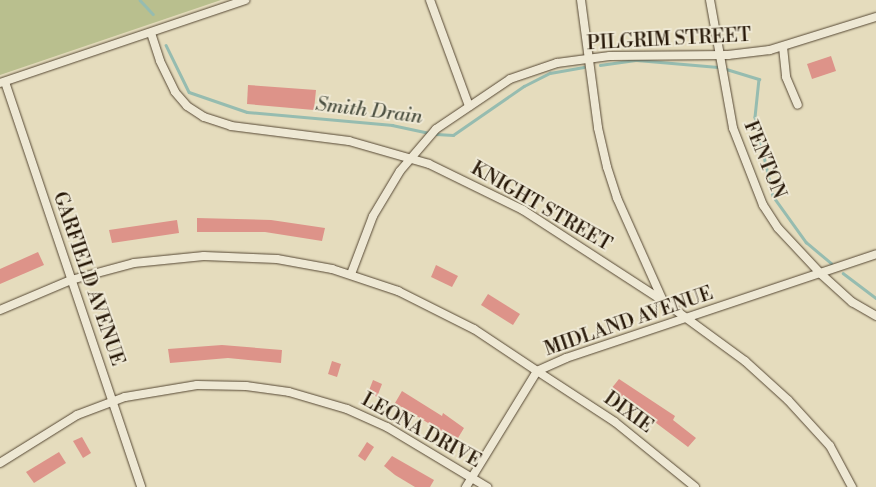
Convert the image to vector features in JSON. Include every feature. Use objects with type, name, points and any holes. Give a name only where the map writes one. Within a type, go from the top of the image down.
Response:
[{"type":"street","points":[[2,82],[244,0]]},
{"type":"street","points":[[430,0],[469,106]]},
{"type":"street","points":[[581,0],[591,58],[598,128],[607,167],[617,198],[654,275],[663,301]]},
{"type":"street","name":"FENTON","points":[[710,0],[718,54],[733,128],[751,181],[778,228],[821,274],[852,302],[876,316]]},
{"type":"street","name":"PILGRIM STREET","points":[[351,274],[374,216],[411,158],[436,129],[469,106],[527,72],[591,58],[637,54],[718,54],[783,47],[876,17]]},
{"type":"street","name":"KNIGHT STREET","points":[[151,32],[160,61],[176,92],[187,106],[204,118],[231,126],[349,141],[411,158],[473,184],[523,210],[688,318],[745,361],[788,400],[830,446],[852,487]]},
{"type":"street","points":[[783,47],[788,83],[798,105]]},
{"type":"street","name":"GARFIELD AVENUE","points":[[2,82],[141,487]]},
{"type":"street","name":"MIDLAND AVENUE","points":[[0,310],[71,280],[134,263],[204,256],[277,259],[351,274],[398,291],[444,312],[537,371],[566,358],[876,254]]},
{"type":"street","points":[[466,487],[537,371]]},
{"type":"street","name":"DIXIE","points":[[537,371],[614,422],[695,487]]},
{"type":"street","name":"LEONA DRIVE","points":[[0,463],[50,429],[112,402],[149,391],[197,385],[246,386],[289,392],[330,402],[370,419],[487,487]]},
{"type":"green space","points":[[0,0],[221,0],[0,75]]},
{"type":"building","points":[[831,56],[836,71],[812,79],[807,64]]},
{"type":"building","points":[[248,85],[316,90],[314,110],[247,104]]},
{"type":"building","points":[[197,218],[271,220],[325,228],[322,241],[265,232],[197,232]]},
{"type":"building","points":[[177,220],[179,233],[112,243],[109,230]]},
{"type":"building","points":[[38,252],[44,265],[0,284],[0,269]]},
{"type":"building","points":[[436,265],[458,276],[452,287],[431,277]]},
{"type":"building","points":[[488,294],[520,314],[513,325],[481,305]]},
{"type":"building","points":[[222,345],[282,350],[281,363],[228,358],[170,363],[168,349]]},
{"type":"building","points":[[332,361],[341,364],[337,377],[328,374]]},
{"type":"building","points":[[619,379],[675,416],[673,420],[696,438],[688,447],[611,389]]},
{"type":"building","points":[[373,380],[382,384],[377,397],[368,393]]},
{"type":"building","points":[[402,391],[442,416],[443,413],[464,428],[455,443],[447,438],[448,435],[395,403]]},
{"type":"building","points":[[82,437],[91,453],[83,458],[73,441]]},
{"type":"building","points":[[367,442],[374,447],[365,461],[358,456]]},
{"type":"building","points":[[59,452],[66,463],[34,483],[26,472]]},
{"type":"building","points":[[392,456],[434,480],[430,487],[415,487],[395,475],[384,466]]},
{"type":"waterway","name":"Smith Drain","points":[[140,0],[153,14]]},
{"type":"waterway","name":"Smith Drain","points":[[166,45],[189,92],[247,112],[392,125],[430,133]]},
{"type":"waterway","name":"Smith Drain","points":[[600,65],[637,60],[718,67]]},
{"type":"waterway","name":"Smith Drain","points":[[436,134],[453,135],[524,86],[550,73],[583,67]]},
{"type":"waterway","name":"Smith Drain","points":[[723,68],[759,79],[755,117],[773,196],[806,242],[831,263]]},
{"type":"waterway","name":"Smith Drain","points":[[843,273],[876,298]]}]
